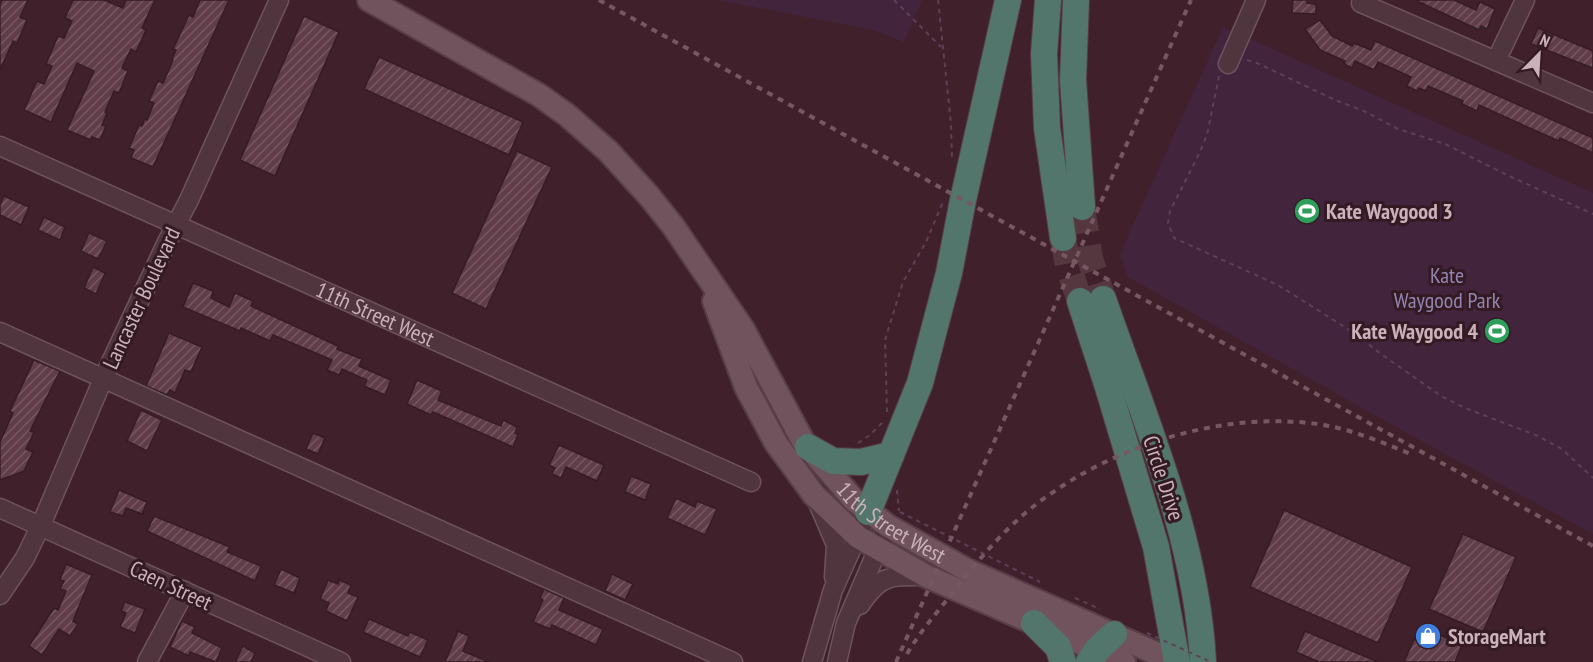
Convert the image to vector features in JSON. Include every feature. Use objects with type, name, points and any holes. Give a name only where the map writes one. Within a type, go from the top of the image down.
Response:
[{"type":"highway","points":[[877,512],[891,455],[920,383],[946,284],[1008,0]]},
{"type":"highway","points":[[1048,0],[1044,54],[1047,128],[1063,238]]},
{"type":"highway","points":[[1076,0],[1073,80],[1082,207]]},
{"type":"highway","name":"Circle Drive","points":[[1177,662],[1156,547],[1108,387],[1091,300],[1159,460],[1191,566],[1201,623],[1203,662]]},
{"type":"highway","points":[[808,447],[833,461],[856,450],[891,455]]},
{"type":"highway","points":[[1034,623],[1058,647],[1063,662]]},
{"type":"main road","name":"11th Street West","points":[[369,0],[516,82],[567,116],[608,151],[673,226],[743,329],[808,447],[854,500],[877,512],[969,571],[1102,640],[1124,662]]},
{"type":"main road","name":"11th Street West","points":[[702,271],[746,387],[776,443],[814,495],[858,537],[926,576],[1034,623],[1102,640],[1145,637],[1177,662]]},
{"type":"street","name":"Lancaster Boulevard","points":[[0,595],[25,558],[41,525],[103,379],[201,175],[279,0]]},
{"type":"street","points":[[1228,64],[1256,0]]},
{"type":"street","points":[[1496,61],[1525,0]]},
{"type":"street","points":[[1361,3],[1593,103]]},
{"type":"street","name":"11th Street West","points":[[0,146],[751,482]]},
{"type":"street","points":[[0,332],[733,662]]},
{"type":"street","points":[[814,495],[828,521],[836,545],[833,590]]},
{"type":"street","name":"Caen Street","points":[[0,508],[341,662]]},
{"type":"street","points":[[812,662],[833,590],[858,537],[877,512]]},
{"type":"street","points":[[837,662],[846,623],[878,550],[877,512]]},
{"type":"street","points":[[846,623],[866,595],[881,580],[895,576],[926,576]]},
{"type":"street","points":[[147,662],[185,591]]},
{"type":"path","points":[[894,0],[942,47]]},
{"type":"path","points":[[938,0],[951,124],[951,168]]},
{"type":"path","points":[[1593,214],[1445,144],[1398,129],[1373,115],[1241,58],[1222,69],[1218,78],[1212,113],[1199,154],[1170,211],[1168,223],[1174,238],[1278,285],[1354,333],[1441,396],[1546,440],[1562,449],[1593,478]]},
{"type":"path","points":[[856,450],[887,415],[885,340],[903,282],[926,242],[944,199]]},
{"type":"path","points":[[877,512],[890,508],[1040,582]]},
{"type":"path","points":[[1068,595],[1102,640]]},
{"type":"path","points":[[1145,637],[1210,662]]},
{"type":"green space","points":[[718,0],[922,0],[904,42],[873,30]]},
{"type":"green space","name":"Kate Waygood Park","points":[[1223,27],[1593,193],[1593,534],[1128,277],[1120,254]]},
{"type":"building","points":[[2,0],[28,0],[20,17],[27,20],[17,43],[13,41],[0,70],[0,5]]},
{"type":"building","points":[[73,0],[104,0],[123,8],[126,0],[155,0],[142,28],[146,30],[136,52],[131,49],[122,68],[128,71],[119,93],[114,91],[105,112],[107,113],[102,125],[106,126],[100,140],[92,137],[91,140],[67,130],[94,71],[77,63],[51,122],[24,110],[37,81],[44,84],[52,66],[46,64],[58,36],[64,38],[72,21],[65,18]]},
{"type":"building","points":[[200,0],[229,0],[153,167],[131,158],[134,150],[129,148],[139,125],[142,126],[145,119],[147,120],[154,103],[149,101],[158,81],[163,83],[176,50],[173,49],[189,15],[193,17]]},
{"type":"building","points":[[1293,0],[1307,0],[1307,3],[1316,4],[1316,14],[1292,13]]},
{"type":"building","points":[[1415,0],[1454,0],[1476,10],[1480,2],[1495,9],[1487,29],[1481,26],[1479,30]]},
{"type":"building","points":[[304,16],[339,32],[275,176],[240,160]]},
{"type":"building","points":[[1320,20],[1332,36],[1352,46],[1354,43],[1371,50],[1375,41],[1593,138],[1593,153],[1560,138],[1559,141],[1479,105],[1477,111],[1462,104],[1463,101],[1428,86],[1426,91],[1419,88],[1417,91],[1407,86],[1411,77],[1378,62],[1374,70],[1355,61],[1352,68],[1344,64],[1345,61],[1320,50],[1305,29]]},
{"type":"building","points":[[1538,28],[1593,51],[1593,68],[1531,44]]},
{"type":"building","points":[[379,57],[523,122],[509,155],[364,89]]},
{"type":"building","points":[[517,151],[552,167],[486,309],[452,293]]},
{"type":"building","points":[[4,196],[29,207],[21,225],[0,215],[0,205]]},
{"type":"building","points":[[44,217],[65,227],[60,240],[38,230]]},
{"type":"building","points":[[89,233],[107,241],[98,259],[81,251]]},
{"type":"building","points":[[93,267],[105,273],[96,294],[84,288]]},
{"type":"building","points":[[193,283],[213,291],[211,298],[229,307],[235,293],[253,301],[251,306],[362,359],[359,366],[391,380],[385,395],[364,386],[367,380],[342,369],[339,375],[327,370],[332,360],[273,335],[270,341],[183,307]]},
{"type":"building","points":[[169,333],[202,347],[191,372],[185,370],[175,393],[170,390],[167,395],[146,386]]},
{"type":"building","points":[[34,360],[60,371],[30,431],[34,432],[26,449],[33,452],[24,471],[0,480],[0,442],[13,413],[10,411]]},
{"type":"building","points":[[417,380],[442,391],[438,400],[501,426],[503,420],[517,427],[515,433],[518,434],[513,447],[433,412],[431,415],[407,404]]},
{"type":"building","points":[[141,410],[162,420],[147,451],[127,441]]},
{"type":"building","points":[[313,433],[325,438],[318,454],[306,449]]},
{"type":"building","points":[[559,445],[604,465],[597,481],[566,467],[561,478],[552,474],[555,468],[549,465]]},
{"type":"building","points":[[631,476],[651,484],[645,500],[625,492]]},
{"type":"building","points":[[119,490],[147,502],[142,514],[126,508],[123,516],[110,512]]},
{"type":"building","points":[[676,498],[695,507],[697,501],[717,509],[705,535],[667,518]]},
{"type":"building","points":[[1284,510],[1412,567],[1378,643],[1250,587]]},
{"type":"building","points":[[154,516],[230,547],[227,552],[261,566],[255,581],[147,531]]},
{"type":"building","points":[[1463,534],[1516,557],[1483,632],[1429,609]]},
{"type":"building","points":[[66,564],[92,575],[73,621],[78,624],[70,636],[59,629],[42,655],[29,646],[54,608],[58,610],[66,591],[60,589],[64,581],[60,580]]},
{"type":"building","points":[[281,569],[300,578],[294,593],[274,585]]},
{"type":"building","points":[[612,574],[633,584],[625,600],[605,591]]},
{"type":"building","points":[[328,580],[338,584],[339,580],[351,585],[348,593],[358,597],[347,621],[326,611],[329,603],[320,599]]},
{"type":"building","points":[[544,589],[564,598],[559,610],[603,629],[596,645],[552,625],[550,629],[533,622],[543,600],[540,598]]},
{"type":"building","points":[[125,602],[145,609],[135,633],[120,627],[126,613],[121,611]]},
{"type":"building","points":[[369,619],[408,636],[410,632],[428,640],[420,657],[363,632]]},
{"type":"building","points":[[182,621],[195,627],[192,633],[222,648],[216,662],[190,652],[189,656],[170,647]]},
{"type":"building","name":"StorageMart","points":[[1420,626],[1462,645],[1455,662],[1404,662]]},
{"type":"building","points":[[458,631],[469,636],[463,651],[489,662],[445,662]]},
{"type":"building","points":[[1305,631],[1378,662],[1319,662],[1296,652]]},
{"type":"building","points":[[243,646],[255,653],[251,662],[235,662]]},
{"type":"tunnel","points":[[1082,207],[1090,258],[1103,299]]},
{"type":"tunnel","points":[[1063,238],[1068,266],[1080,301]]},
{"type":"railway","points":[[599,0],[1593,546]]},
{"type":"railway","points":[[896,662],[1191,0]]},
{"type":"railway","points":[[907,654],[922,631],[969,572],[1022,516],[1065,484],[1137,448],[1176,435],[1216,426],[1256,422],[1295,422],[1344,429],[1411,454]]},
{"type":"place","name":"Kate Waygood 3","points":[[1307,211]]},
{"type":"place","name":"Kate Waygood 4","points":[[1497,331]]},
{"type":"place","name":"StorageMart","points":[[1428,636]]}]
